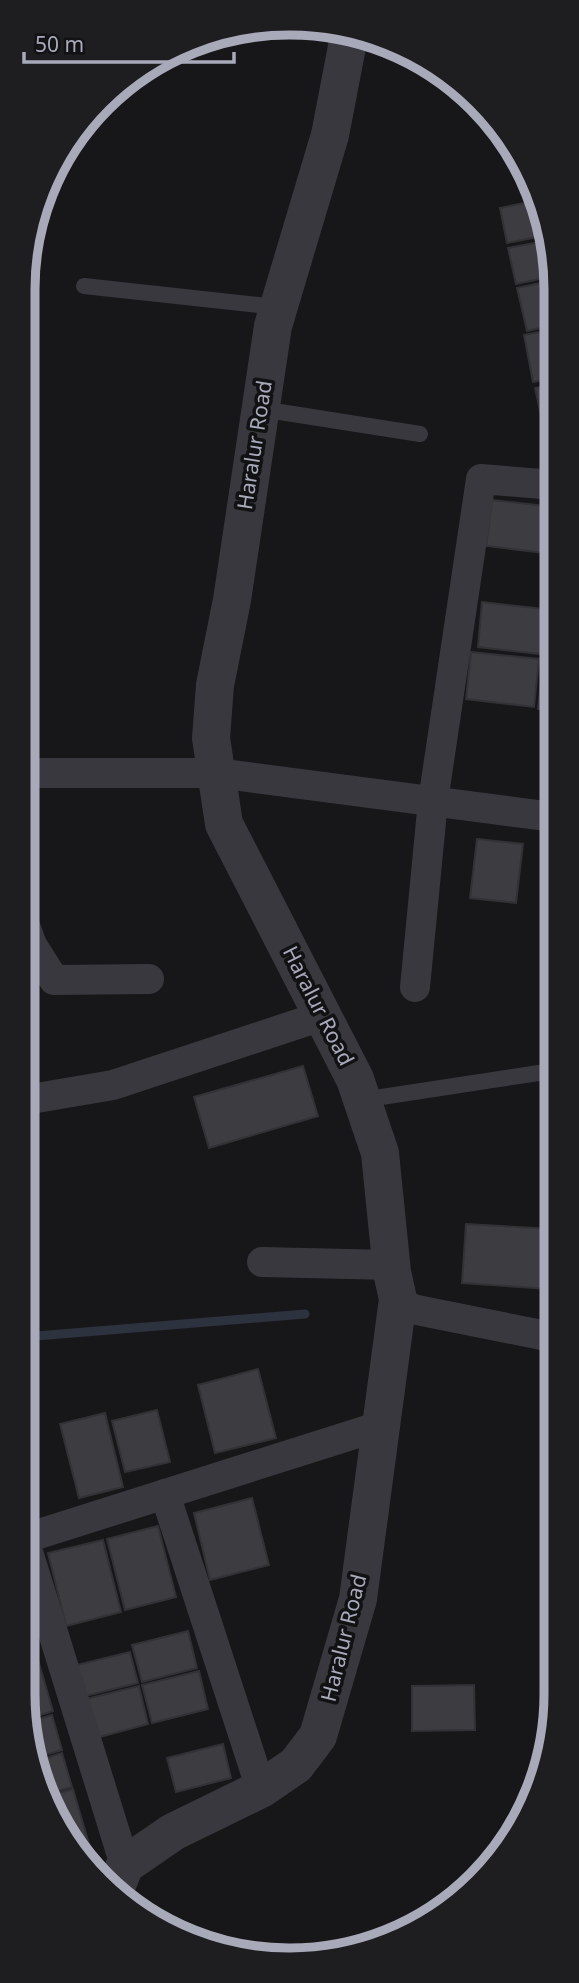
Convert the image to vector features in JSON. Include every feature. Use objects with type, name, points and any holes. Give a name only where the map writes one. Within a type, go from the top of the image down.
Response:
[{"type":"street","name":"Haralur Road","points":[[115,1878],[173,1832],[261,1789],[296,1765],[318,1736],[358,1599],[380,1426],[395,1282],[380,1153],[355,1079],[224,824],[211,738],[215,685],[232,600],[277,307],[330,135],[348,42]]},
{"type":"street","points":[[415,987],[433,801],[481,479],[544,484]]},
{"type":"street","points":[[35,773],[216,773],[544,816]]},
{"type":"street","points":[[35,950],[54,980],[149,979]]},
{"type":"street","points":[[35,1098],[113,1085],[322,1016]]},
{"type":"street","points":[[262,1262],[395,1282],[399,1304],[544,1335]]},
{"type":"street","points":[[35,1535],[380,1426]]},
{"type":"street","points":[[165,1494],[261,1789]]},
{"type":"street","points":[[35,1580],[115,1878]]},
{"type":"lane","points":[[84,286],[277,307]]},
{"type":"lane","points":[[261,409],[420,434]]},
{"type":"lane","points":[[362,1100],[544,1073]]},
{"type":"building","points":[[528,202],[538,237],[507,243],[500,208]]},
{"type":"building","points":[[539,242],[543,278],[516,284],[508,248]]},
{"type":"building","points":[[544,282],[544,327],[527,331],[517,288]]},
{"type":"building","points":[[544,331],[544,380],[533,382],[524,335]]},
{"type":"building","points":[[544,386],[544,429],[535,388]]},
{"type":"building","points":[[492,500],[544,506],[544,553],[486,546]]},
{"type":"building","points":[[482,602],[544,609],[544,655],[478,647]]},
{"type":"building","points":[[471,652],[539,659],[534,707],[466,699]]},
{"type":"building","points":[[542,672],[544,672],[544,709],[538,709]]},
{"type":"building","points":[[477,839],[523,844],[516,903],[470,898]]},
{"type":"building","points":[[303,1066],[318,1116],[209,1148],[194,1097]]},
{"type":"building","points":[[466,1224],[544,1229],[544,1289],[462,1283]]},
{"type":"building","points":[[258,1369],[276,1438],[215,1453],[198,1385]]},
{"type":"building","points":[[157,1410],[170,1462],[125,1472],[112,1421]]},
{"type":"building","points":[[105,1413],[123,1487],[79,1498],[60,1424]]},
{"type":"building","points":[[252,1498],[269,1565],[210,1580],[194,1513]]},
{"type":"building","points":[[158,1526],[176,1597],[125,1610],[107,1539]]},
{"type":"building","points":[[103,1540],[121,1612],[66,1626],[48,1553]]},
{"type":"building","points":[[188,1631],[197,1668],[142,1682],[132,1645]]},
{"type":"building","points":[[35,1650],[53,1711],[36,1716]]},
{"type":"building","points":[[130,1652],[138,1683],[85,1696],[77,1665]]},
{"type":"building","points":[[199,1671],[208,1709],[152,1723],[142,1685]]},
{"type":"building","points":[[474,1685],[475,1730],[412,1731],[412,1686]]},
{"type":"building","points":[[139,1686],[148,1724],[96,1738],[86,1699]]},
{"type":"building","points":[[52,1715],[62,1750],[43,1756],[37,1720]]},
{"type":"building","points":[[223,1744],[231,1778],[176,1792],[167,1758]]},
{"type":"building","points":[[62,1753],[72,1787],[54,1792],[44,1759]]},
{"type":"building","points":[[73,1789],[91,1851],[69,1821],[55,1794]]},
{"type":"waterway","points":[[35,1336],[305,1314]]}]
